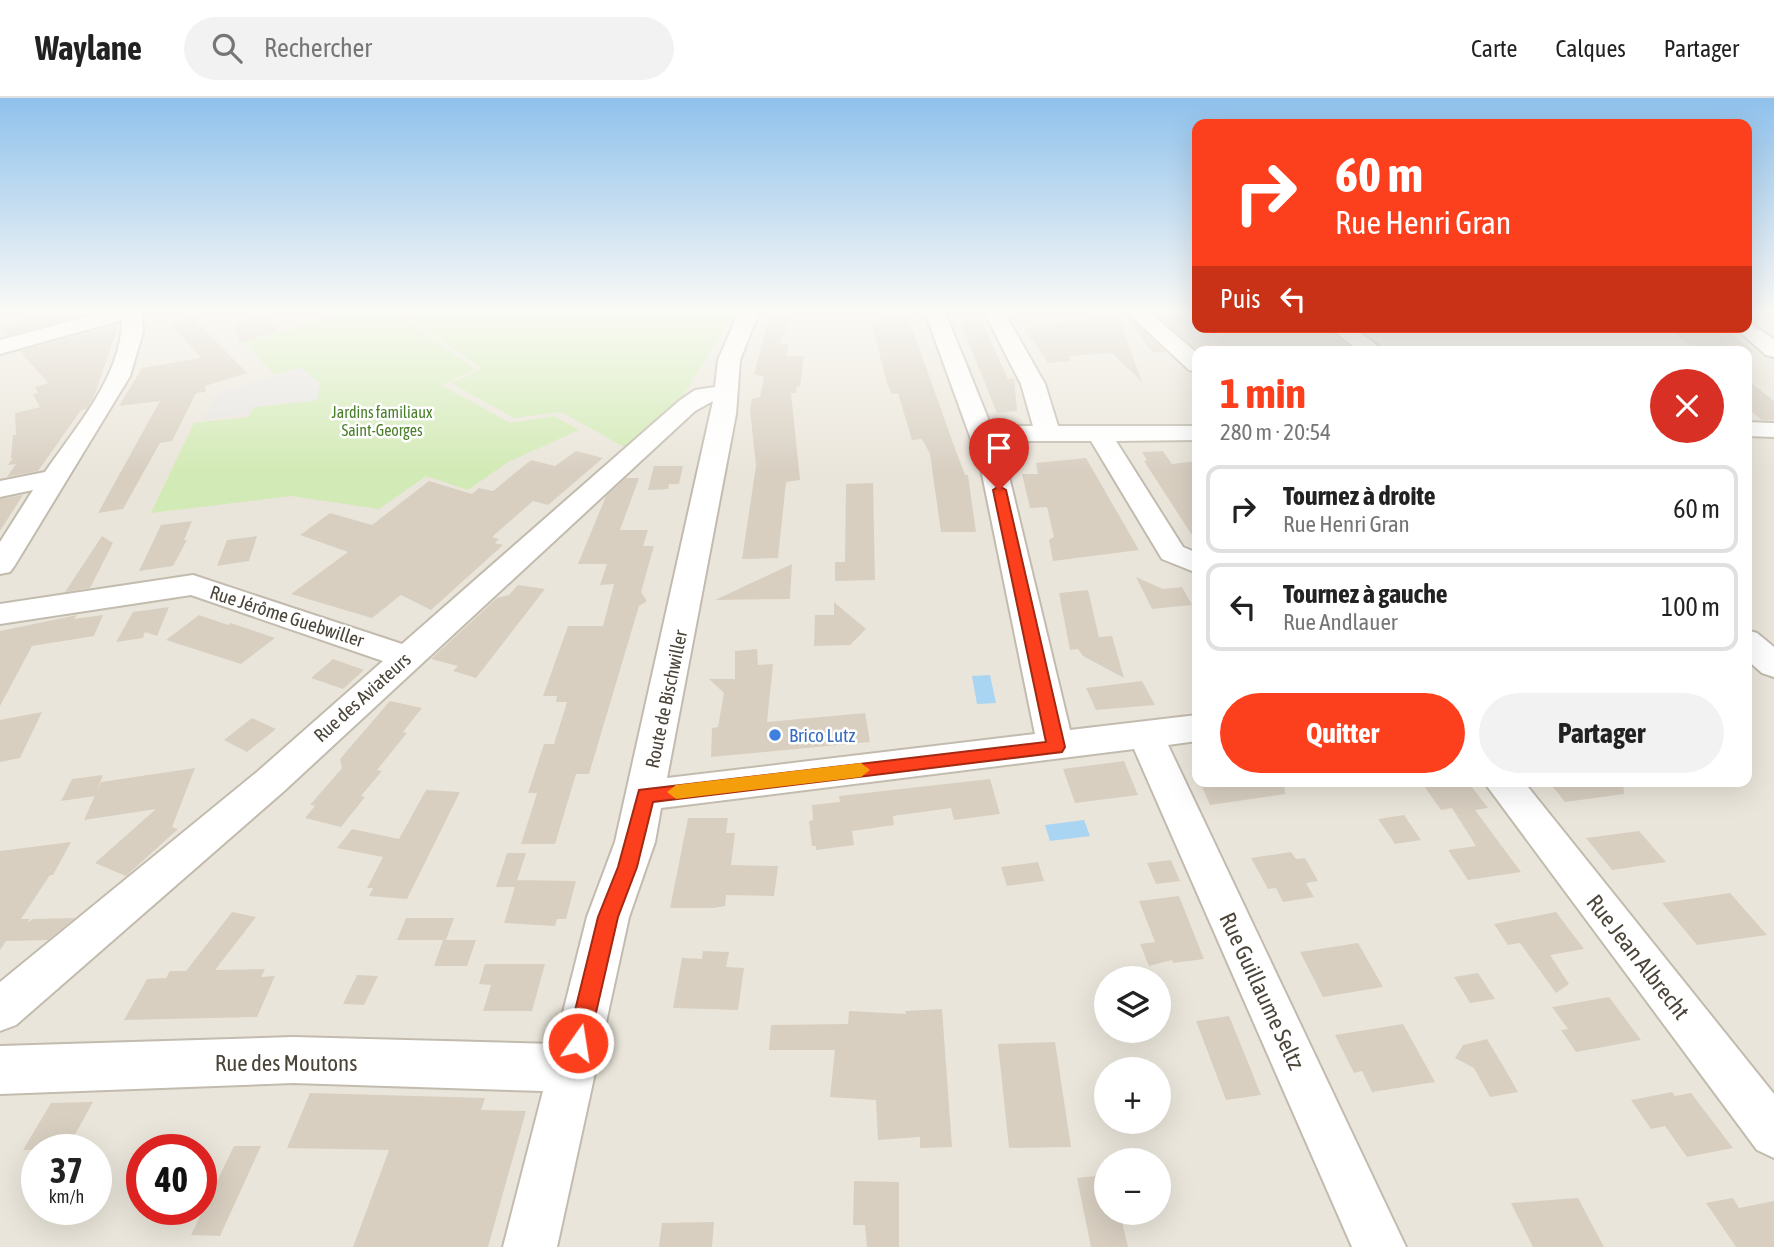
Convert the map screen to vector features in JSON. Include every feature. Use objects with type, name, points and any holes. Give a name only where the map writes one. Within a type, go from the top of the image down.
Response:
[{"type":"street","points":[[0,565],[111,390],[121,366]]},
{"type":"street","name":"Route de Bischwiller","points":[[530,1247],[608,917],[628,867],[646,796],[726,393],[729,366]]},
{"type":"street","points":[[956,366],[993,464],[1056,747]]},
{"type":"street","points":[[1023,366],[1033,384],[1048,434]]},
{"type":"street","name":"Rue des Aviateurs","points":[[0,1010],[270,782],[697,398],[726,393]]},
{"type":"street","points":[[1752,429],[1774,430]]},
{"type":"street","points":[[982,434],[1192,433]]},
{"type":"street","points":[[1099,434],[1172,553],[1192,562]]},
{"type":"street","points":[[0,489],[54,478]]},
{"type":"street","name":"Rue Jérôme Guebwiller","points":[[0,614],[193,585],[407,657]]},
{"type":"street","points":[[1752,646],[1774,665]]},
{"type":"street","points":[[1752,677],[1774,676]]},
{"type":"street","points":[[646,796],[1192,729]]},
{"type":"street","name":"Rue Guillaume Seltz","points":[[1145,734],[1379,1247]]},
{"type":"street","name":"Rue Jean Albrecht","points":[[1506,787],[1774,1133]]},
{"type":"street","name":"Rue des Moutons","points":[[0,1070],[293,1060],[572,1068]]},
{"type":"shaded area","points":[[0,366],[1192,366],[1192,787],[1752,787],[1752,366],[1774,366],[1774,1247],[0,1247]]},
{"type":"shaded area","points":[[300,368],[320,383],[317,400],[254,407],[250,414],[204,419],[216,394]]},
{"type":"green space","name":"Jardins familiaux Saint-Georges","points":[[265,366],[470,366],[475,369],[442,385],[510,423],[554,416],[579,430],[508,462],[468,490],[426,476],[379,509],[291,496],[151,513],[194,423],[248,417],[253,407],[317,400],[320,383],[300,368],[273,374]]},
{"type":"green space","points":[[477,366],[702,366],[677,406],[626,448],[561,412],[514,418],[451,383],[482,369]]},
{"type":"water","points":[[990,675],[996,703],[977,704],[972,676]]},
{"type":"water","points":[[1084,820],[1090,836],[1050,841],[1045,825]]},
{"type":"building","points":[[33,366],[105,366],[93,399],[86,409],[81,410],[38,471],[7,477],[16,464],[8,465],[13,458],[15,413],[40,407],[33,394],[38,393],[35,387],[48,383]]},
{"type":"building","points":[[240,366],[247,373],[205,386],[206,392],[196,393],[172,441],[160,443],[123,509],[98,513],[160,401],[119,406],[142,368]]},
{"type":"building","points":[[756,366],[803,366],[800,387],[796,387],[797,393],[791,393],[800,480],[786,482],[778,558],[742,559],[756,466],[750,409],[752,399],[760,397],[764,377],[754,374]]},
{"type":"building","points":[[883,366],[926,366],[965,475],[968,475],[976,532],[941,532],[930,454],[922,439],[912,440],[898,393],[892,394]]},
{"type":"building","points":[[978,366],[1002,366],[1008,379],[1014,378],[1017,411],[997,413]]},
{"type":"building","points":[[1125,366],[1136,366],[1142,382]]},
{"type":"building","points":[[1752,384],[1774,401],[1774,420],[1762,420],[1752,412]]},
{"type":"building","points":[[576,451],[603,458],[548,505],[533,501],[492,537],[499,539],[495,543],[503,545],[431,610],[401,595],[372,618],[291,594],[348,552],[300,535],[330,513],[372,525],[429,481],[472,494],[479,488],[493,491],[531,460],[555,466]]},
{"type":"building","points":[[1163,451],[1172,464],[1192,462],[1192,535],[1144,461],[1147,460],[1142,452]]},
{"type":"building","points":[[1086,458],[1139,550],[1053,561],[1049,540],[1054,537],[1047,507],[1030,508],[1022,474],[1038,474],[1036,463]]},
{"type":"building","points":[[654,466],[683,466],[679,484],[669,484],[668,489],[648,490]]},
{"type":"building","points":[[626,478],[639,478],[620,530],[648,530],[643,546],[654,546],[641,592],[647,601],[639,606],[589,774],[576,774],[555,844],[521,844],[537,793],[528,793],[544,744],[554,744],[567,702],[556,702],[557,696],[543,696],[568,626],[603,626],[614,584],[600,585],[607,564],[578,564],[606,496]]},
{"type":"building","points":[[873,483],[875,580],[835,581],[835,562],[845,562],[846,484]]},
{"type":"building","points":[[23,495],[0,531],[0,499]]},
{"type":"building","points":[[192,521],[184,540],[187,540],[173,566],[139,571],[161,525]]},
{"type":"building","points":[[102,536],[113,543],[90,588],[65,592]]},
{"type":"building","points":[[257,536],[249,561],[217,566],[227,540]]},
{"type":"building","points":[[792,564],[790,599],[715,600]]},
{"type":"building","points":[[1136,577],[1163,589],[1182,587],[1192,605],[1152,609]]},
{"type":"building","points":[[518,585],[545,589],[476,678],[453,671],[458,666],[431,659],[497,598],[509,595]]},
{"type":"building","points":[[1088,590],[1099,637],[1112,636],[1124,678],[1083,656],[1078,649],[1070,650],[1059,593]]},
{"type":"building","points":[[834,602],[866,629],[850,645],[814,646],[815,615],[834,615]]},
{"type":"building","points":[[169,607],[157,636],[145,632],[143,638],[116,642],[133,612]]},
{"type":"building","points":[[77,615],[74,619],[103,615],[94,636],[32,646],[0,706],[0,631]]},
{"type":"building","points":[[199,615],[275,638],[241,664],[166,640]]},
{"type":"building","points":[[757,649],[758,665],[773,664],[767,722],[865,713],[870,742],[711,757],[712,728],[718,727],[724,693],[709,679],[735,679],[735,651]]},
{"type":"building","points":[[333,659],[364,670],[343,689],[311,678]]},
{"type":"building","points":[[1142,681],[1155,705],[1096,710],[1086,688]]},
{"type":"building","points":[[390,701],[422,708],[403,732],[407,733],[377,770],[382,771],[361,796],[365,797],[341,827],[305,818],[315,806],[310,805],[342,768],[340,759]]},
{"type":"building","points":[[42,712],[20,758],[0,762],[0,720]]},
{"type":"building","points":[[252,718],[276,729],[247,752],[224,740]]},
{"type":"building","points":[[1124,761],[1138,795],[1075,803],[1063,769]]},
{"type":"building","points":[[195,768],[172,827],[178,829],[126,876],[95,863],[156,809],[84,820],[101,782]]},
{"type":"building","points":[[103,775],[95,796],[61,801],[72,779]]},
{"type":"building","points":[[990,779],[1000,814],[954,820],[951,808],[893,816],[894,825],[852,831],[854,845],[816,850],[816,846],[812,846],[809,821],[813,820],[812,805],[840,802],[839,796]]},
{"type":"building","points":[[1202,787],[1284,787],[1285,794],[1210,805]]},
{"type":"building","points":[[1425,787],[1472,787],[1488,808],[1475,810],[1521,872],[1468,880],[1448,850],[1476,846],[1452,808],[1441,810]]},
{"type":"building","points":[[1553,787],[1623,787],[1624,794],[1565,802]]},
{"type":"building","points":[[426,790],[460,792],[407,899],[369,896],[373,888],[367,888],[383,857],[337,848],[352,829],[399,839]]},
{"type":"building","points":[[1404,815],[1421,840],[1395,844],[1378,819]]},
{"type":"building","points":[[688,818],[728,818],[726,833],[735,833],[731,865],[778,866],[774,896],[726,895],[725,906],[670,908]]},
{"type":"building","points":[[1639,831],[1666,862],[1612,870],[1586,838]]},
{"type":"building","points":[[71,842],[53,875],[50,875],[21,919],[30,919],[27,923],[33,919],[75,918],[48,940],[6,941],[0,950],[0,851]]},
{"type":"building","points":[[1291,852],[1296,859],[1305,858],[1318,881],[1306,883],[1314,897],[1283,902],[1276,888],[1268,889],[1251,858]]},
{"type":"building","points":[[507,853],[526,853],[515,887],[496,887]]},
{"type":"building","points":[[1171,860],[1180,881],[1156,884],[1147,863]]},
{"type":"building","points":[[1038,862],[1044,881],[1007,886],[1001,867]]},
{"type":"building","points":[[517,880],[576,881],[566,919],[557,919],[555,926],[504,923]]},
{"type":"building","points":[[1730,893],[1767,935],[1697,945],[1662,903]]},
{"type":"building","points":[[1179,896],[1204,959],[1173,963],[1172,960],[1149,966],[1140,944],[1155,942],[1139,901]]},
{"type":"building","points":[[232,912],[256,917],[215,970],[265,969],[261,977],[275,976],[257,1017],[124,1020],[147,979],[166,978],[170,971],[186,971]]},
{"type":"building","points":[[1556,912],[1584,949],[1550,955],[1569,984],[1556,993],[1520,943],[1508,945],[1494,924]]},
{"type":"building","points":[[406,918],[454,918],[446,940],[397,940]]},
{"type":"building","points":[[443,940],[476,940],[467,966],[434,966]]},
{"type":"building","points":[[1358,943],[1383,987],[1323,997],[1300,952]]},
{"type":"building","points":[[703,951],[729,952],[726,967],[744,968],[738,1010],[673,1008],[682,958],[702,959]]},
{"type":"building","points":[[485,964],[545,964],[532,1011],[483,1011],[491,985],[479,984]]},
{"type":"building","points":[[1478,973],[1495,999],[1470,1003],[1454,977]]},
{"type":"building","points":[[357,975],[378,976],[364,1005],[343,1004]]},
{"type":"building","points":[[1609,997],[1641,1040],[1576,1052],[1561,1030],[1568,1029],[1552,1007]]},
{"type":"building","points":[[942,1009],[952,1147],[920,1148],[920,1137],[878,1140],[876,1100],[830,1097],[835,1050],[769,1050],[771,1025],[848,1024],[849,1011],[906,1014],[905,1011]]},
{"type":"building","points":[[1229,1016],[1261,1095],[1226,1100],[1196,1021]]},
{"type":"building","points":[[1403,1024],[1435,1082],[1372,1092],[1362,1071],[1354,1073],[1335,1035]]},
{"type":"building","points":[[1487,1039],[1518,1092],[1490,1097],[1474,1068],[1455,1058],[1463,1045]]},
{"type":"building","points":[[1055,1042],[1071,1147],[1009,1148],[998,1044]]},
{"type":"building","points":[[1672,1092],[1675,1096],[1691,1093],[1733,1148],[1687,1157],[1665,1126],[1651,1129],[1631,1100]]},
{"type":"building","points":[[310,1093],[485,1098],[481,1110],[526,1111],[488,1247],[353,1247],[389,1150],[287,1148]]},
{"type":"building","points":[[93,1102],[75,1134],[33,1134],[51,1103]]},
{"type":"building","points":[[234,1146],[261,1146],[220,1236],[191,1235],[196,1225],[217,1225],[217,1181]]},
{"type":"building","points":[[1094,1176],[1094,1225],[1123,1225],[1128,1247],[1091,1247],[1077,1178]]},
{"type":"building","points":[[854,1181],[899,1182],[899,1247],[867,1247],[865,1225],[853,1225]]},
{"type":"building","points":[[1578,1198],[1604,1247],[1533,1247],[1511,1203]]},
{"type":"building","points":[[1733,1198],[1739,1208],[1774,1201],[1774,1247],[1736,1247],[1706,1203]]},
{"type":"building","points":[[714,1222],[712,1247],[659,1247],[662,1223]]},
{"type":"slow traffic","points":[[676,792],[861,770]]},
{"type":"place","name":"Brico Lutz","points":[[775,735]]},
{"type":"route","points":[[578,1043],[608,917],[628,867],[646,796],[1056,747],[999,490]]}]
